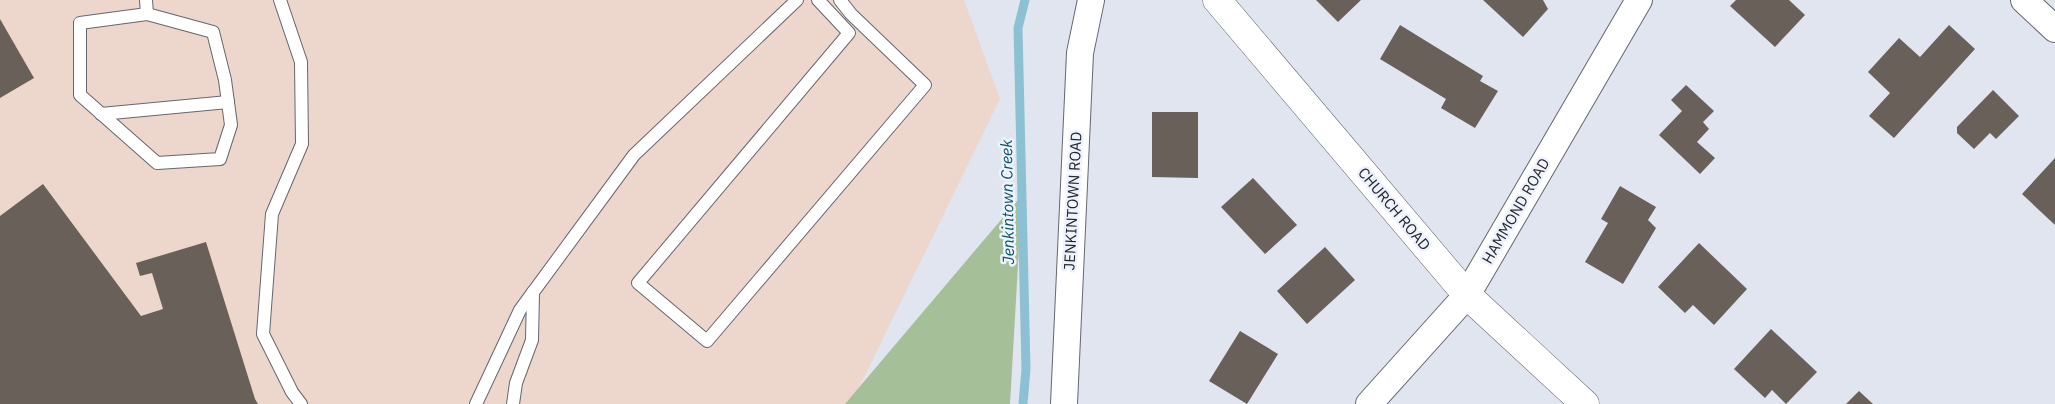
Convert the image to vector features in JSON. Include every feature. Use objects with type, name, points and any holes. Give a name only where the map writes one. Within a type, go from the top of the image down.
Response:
[{"type":"street","name":"JENKINTOWN ROAD","points":[[1064,404],[1080,53],[1091,0]]},
{"type":"street","name":"CHURCH ROAD","points":[[1217,0],[1467,294],[1585,404]]},
{"type":"street","name":"HAMMOND ROAD","points":[[1369,404],[1467,294],[1639,0]]},
{"type":"street","points":[[2024,0],[2055,28]]},
{"type":"lane","points":[[146,0],[147,14]]},
{"type":"lane","points":[[280,0],[301,62],[302,144],[272,214],[263,334],[292,392],[301,404]]},
{"type":"lane","points":[[476,404],[520,310],[634,155],[796,0]]},
{"type":"lane","points":[[818,0],[849,33],[638,283],[707,341],[925,85],[851,14],[840,0]]},
{"type":"lane","points":[[147,14],[213,32],[225,80],[228,102],[231,125],[220,158],[157,163],[80,95],[80,23],[147,14]]},
{"type":"lane","points":[[101,114],[228,102]]},
{"type":"lane","points":[[513,404],[516,383],[532,340],[533,292]]},
{"type":"shaded area","points":[[0,0],[964,0],[1000,99],[851,404],[0,404]]},
{"type":"green space","points":[[1022,195],[1010,404],[845,404]]},
{"type":"building","points":[[1316,0],[1361,0],[1338,22]]},
{"type":"building","points":[[1483,0],[1543,0],[1548,9],[1523,37]]},
{"type":"building","points":[[1736,0],[1789,0],[1805,15],[1775,47],[1730,6]]},
{"type":"building","points":[[0,19],[34,78],[0,98]]},
{"type":"building","points":[[1400,25],[1483,76],[1480,81],[1498,91],[1475,128],[1441,108],[1446,99],[1380,59]]},
{"type":"building","points":[[1949,25],[1975,49],[1894,138],[1869,116],[1890,93],[1868,72],[1899,38],[1920,57]]},
{"type":"building","points":[[1686,85],[1714,111],[1703,122],[1709,129],[1697,142],[1715,158],[1700,174],[1659,135],[1682,111],[1671,100]]},
{"type":"building","points":[[1993,90],[2019,116],[1996,139],[1990,133],[1974,149],[1957,133],[1957,127]]},
{"type":"building","points":[[1152,112],[1198,112],[1198,178],[1152,177]]},
{"type":"building","points":[[2055,158],[2055,225],[2022,194]]},
{"type":"building","points":[[1253,178],[1297,225],[1265,254],[1221,207]]},
{"type":"building","points":[[43,184],[141,316],[163,309],[152,273],[140,276],[136,263],[206,242],[258,404],[0,404],[0,216]]},
{"type":"building","points":[[1620,186],[1656,207],[1648,220],[1656,228],[1623,284],[1585,262],[1608,223],[1601,219]]},
{"type":"building","points":[[1699,243],[1747,289],[1714,325],[1693,305],[1685,313],[1658,287]]},
{"type":"building","points":[[1325,247],[1355,280],[1307,324],[1277,291]]},
{"type":"building","points":[[1771,329],[1817,372],[1786,404],[1772,390],[1765,398],[1734,369]]},
{"type":"building","points":[[1240,331],[1278,354],[1247,404],[1209,381]]},
{"type":"building","points":[[1859,391],[1873,404],[1846,404]]},
{"type":"waterway","name":"Jenkintown Creek","points":[[1023,404],[1026,369],[1018,28],[1025,0]]}]
